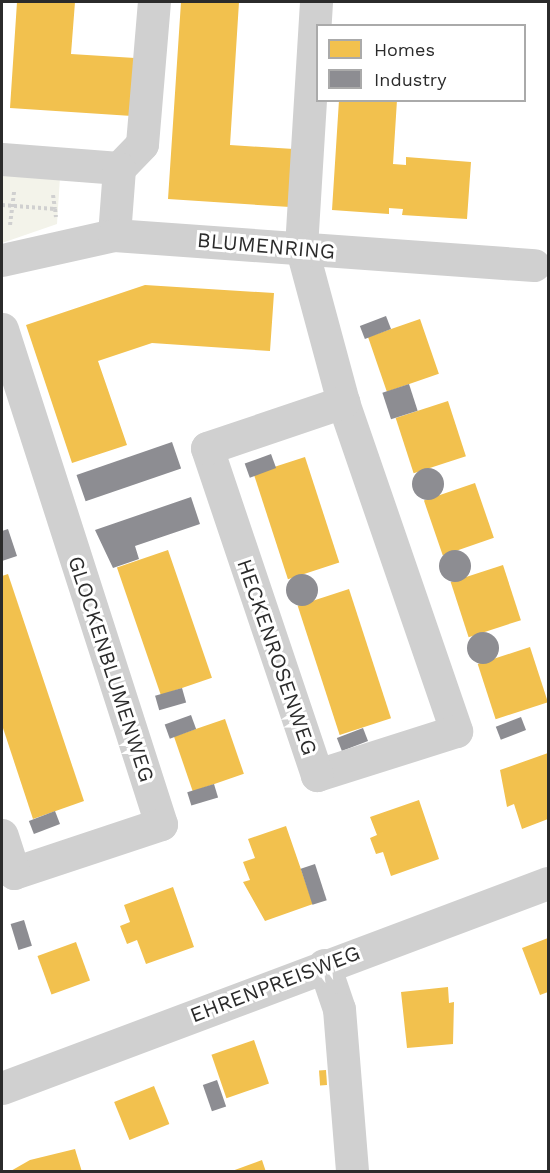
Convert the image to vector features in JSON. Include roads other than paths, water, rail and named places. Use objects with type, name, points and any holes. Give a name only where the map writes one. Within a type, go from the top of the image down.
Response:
[{"type":"street","points":[[114,235],[119,168],[142,144],[154,2]]},
{"type":"street","name":"HECKENROSENWEG","points":[[316,2],[301,246],[343,402],[456,731],[317,775],[207,447],[343,402]]},
{"type":"street","points":[[8,170],[119,168]]},
{"type":"street","name":"BLUMENRING","points":[[2,260],[114,235],[301,246],[534,265]]},
{"type":"street","name":"GLOCKENBLUMENWEG","points":[[2,329],[161,824],[14,873],[2,835]]},
{"type":"street","name":"EHRENPREISWEG","points":[[2,1088],[324,965],[549,884]]},
{"type":"street","points":[[324,965],[339,1010],[352,1172]]}]
